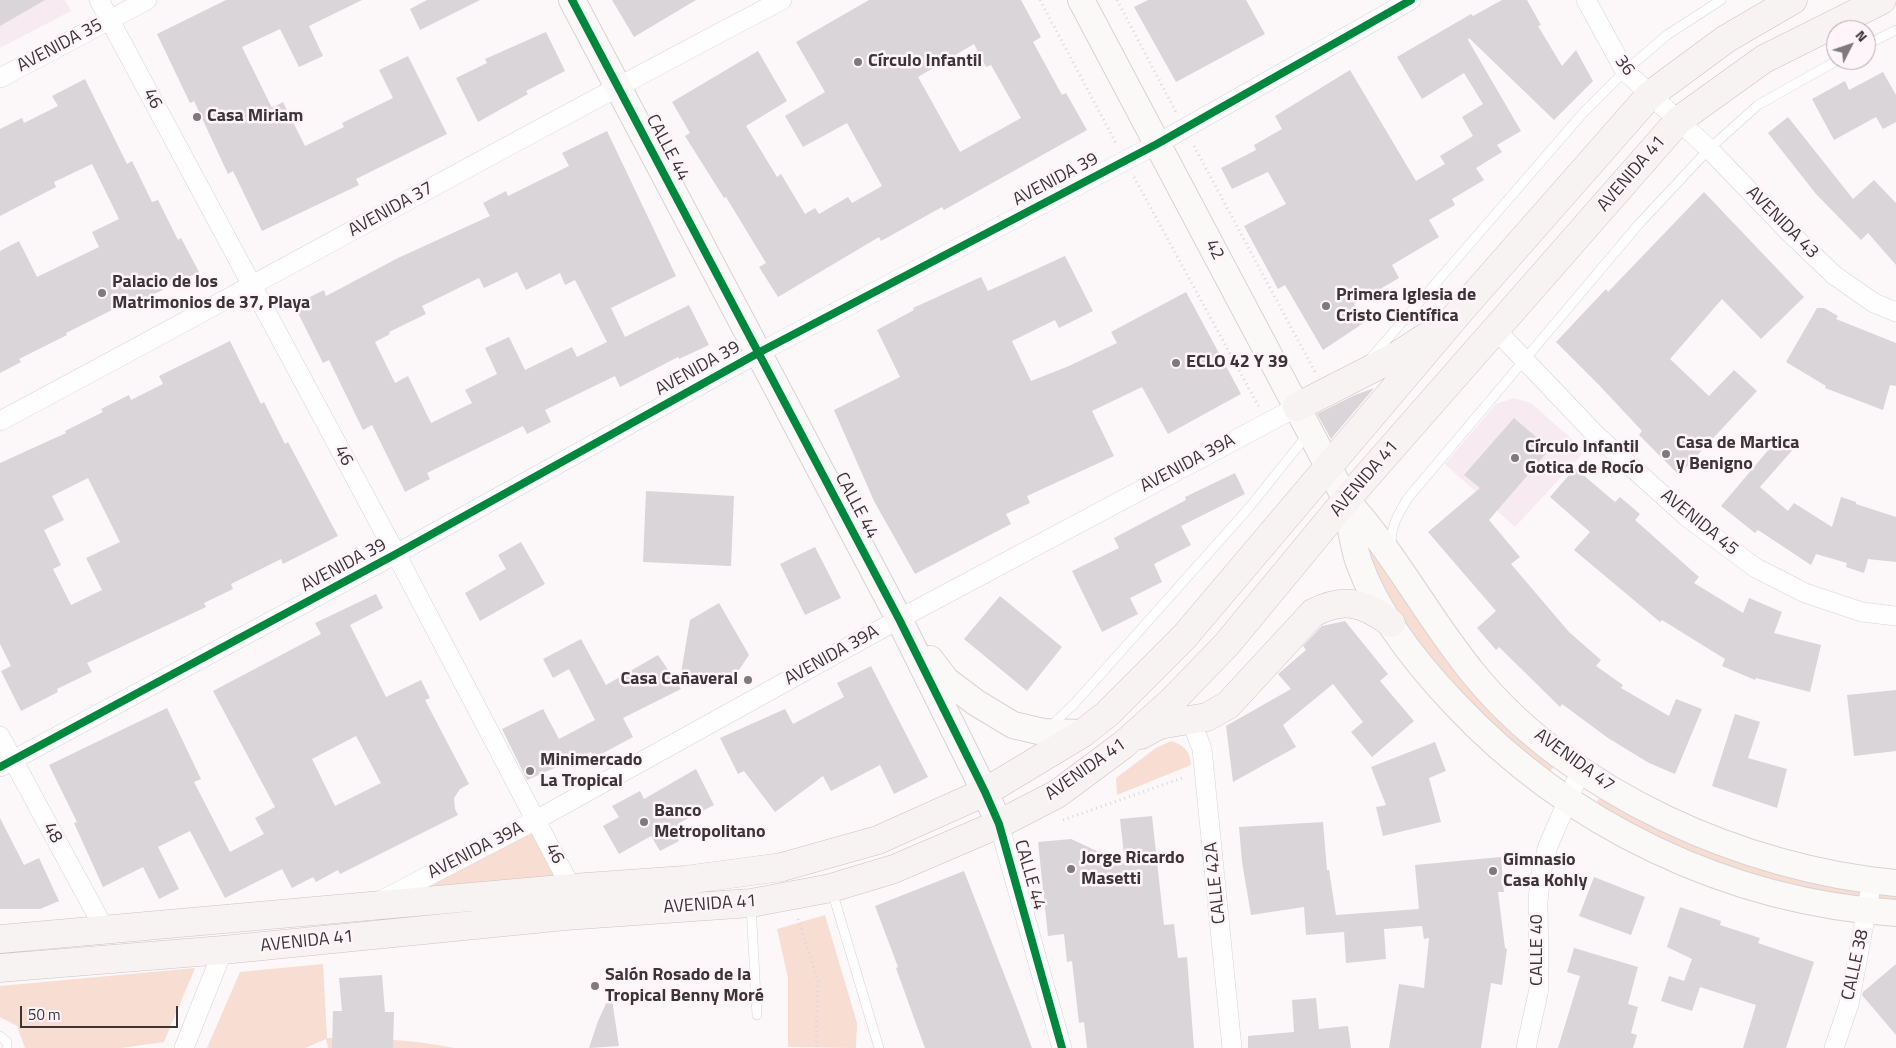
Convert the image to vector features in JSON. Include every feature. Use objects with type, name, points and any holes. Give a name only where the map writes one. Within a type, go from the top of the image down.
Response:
[{"type":"main road","name":"CALLE 44","points":[[572,0],[899,619],[999,824]]},
{"type":"main road","name":"42","points":[[1081,0],[1346,500]]},
{"type":"main road","name":"AVENIDA 41","points":[[0,938],[572,888],[685,880],[782,867],[878,840],[985,792],[1083,733],[1107,714],[1185,636],[1461,310],[1650,95],[1726,39],[1793,0]]},
{"type":"main road","name":"AVENIDA 41","points":[[0,968],[223,950],[584,914],[750,903],[791,897],[831,888],[894,869],[999,824],[1058,794],[1123,745],[1172,701],[1227,644],[1346,500],[1679,120],[1764,59],[1882,0]]},
{"type":"main road","points":[[1296,407],[1403,352],[1461,310]]},
{"type":"main road","name":"AVENIDA 47","points":[[1346,500],[1371,527],[1443,634],[1475,676],[1543,742],[1581,770],[1616,793],[1668,821],[1715,840],[1810,870],[1884,882]]},
{"type":"main road","name":"AVENIDA 47","points":[[1346,500],[1359,562],[1369,585],[1391,623],[1439,687],[1470,720],[1506,754],[1567,800],[1637,841],[1718,876],[1796,898],[1868,910],[1896,912]]},
{"type":"main road","points":[[1123,745],[1159,725],[1207,717],[1228,705],[1312,613],[1330,604],[1359,605],[1375,611],[1391,623]]},
{"type":"main road","points":[[899,619],[946,680],[975,702],[1013,725],[1043,732],[1083,733]]},
{"type":"street","name":"46","points":[[99,0],[396,554],[584,914]]},
{"type":"street","name":"AVENIDA 35","points":[[0,78],[146,0]]},
{"type":"street","name":"AVENIDA 37","points":[[0,421],[252,287],[617,86],[782,0]]},
{"type":"street","name":"AVENIDA 39","points":[[6,764],[396,554],[758,353],[1157,144],[1411,0]]},
{"type":"street","name":"36","points":[[1586,0],[1625,71],[1679,120]]},
{"type":"street","name":"AVENIDA 43","points":[[1679,120],[1834,275],[1874,303],[1896,312]]},
{"type":"street","name":"AVENIDA 45","points":[[1495,329],[1596,435],[1687,516],[1756,568],[1805,593],[1862,612],[1896,616]]},
{"type":"street","name":"AVENIDA 39A","points":[[368,907],[536,820],[899,619],[1296,407]]},
{"type":"street","name":"CALLE 42A","points":[[1191,720],[1202,749],[1232,1048]]},
{"type":"street","name":"48","points":[[0,736],[6,764],[106,930]]},
{"type":"street","name":"CALLE 40","points":[[1526,1048],[1539,989],[1538,900],[1541,873],[1548,846],[1581,770]]},
{"type":"street","name":"CALLE 44","points":[[999,824],[1062,1048]]},
{"type":"street","name":"CALLE 38","points":[[1834,1048],[1849,1004],[1868,910],[1884,882]]},
{"type":"street","points":[[184,1048],[223,950]]},
{"type":"lane","points":[[1338,387],[1416,308],[1583,113],[1625,71],[1668,35],[1721,0]]},
{"type":"lane","points":[[1876,41],[1896,30]]},
{"type":"lane","points":[[1391,557],[1391,532],[1396,516],[1408,498],[1625,240],[1709,149],[1758,105],[1826,67]]},
{"type":"lane","points":[[1043,732],[1062,718],[1248,509],[1310,432]]},
{"type":"lane","points":[[831,888],[879,1048]]},
{"type":"lane","points":[[750,903],[757,1015]]},
{"type":"lane","points":[[0,1036],[7,1042],[7,1048]]},
{"type":"path","points":[[1040,0],[1267,422]]},
{"type":"path","points":[[1117,0],[1184,128],[1338,387]]},
{"type":"path","points":[[1058,822],[1204,770]]},
{"type":"path","points":[[791,897],[818,981],[816,1048]]},
{"type":"shaded area","points":[[0,0],[65,0],[71,11],[0,48]]},
{"type":"shaded area","name":"Círculo Infantil Gotica de Rocío","points":[[1514,398],[1531,403],[1585,451],[1515,527],[1445,464],[1496,404]]},
{"type":"shaded area","points":[[1365,539],[1555,764],[1549,773],[1493,727],[1438,669],[1414,638],[1393,605],[1376,572]]},
{"type":"shaded area","points":[[1171,741],[1186,749],[1191,765],[1117,795],[1116,778],[1156,748]]},
{"type":"shaded area","points":[[1602,798],[1672,834],[1744,863],[1818,883],[1896,893],[1896,903],[1775,884],[1680,852],[1600,808],[1597,800]]},
{"type":"shaded area","points":[[536,820],[572,888],[367,907]]},
{"type":"shaded area","points":[[825,915],[857,1023],[856,1048],[788,1047],[788,978],[777,929]]},
{"type":"shaded area","points":[[323,964],[327,1038],[391,1040],[454,1048],[328,1048],[326,1039],[305,1048],[207,1048],[240,972]]},
{"type":"shaded area","points":[[195,968],[164,1042],[121,1048],[25,1048],[17,1026],[0,1017],[0,986]]},
{"type":"building","points":[[0,0],[45,0],[0,26]]},
{"type":"building","points":[[226,0],[362,0],[309,26],[323,56],[299,67],[280,29],[242,47],[272,108],[283,102],[305,146],[344,127],[342,123],[393,98],[379,70],[408,56],[447,134],[356,179],[359,185],[262,231],[233,171],[228,174],[194,101],[190,103],[157,34]]},
{"type":"building","points":[[427,0],[480,0],[420,30],[410,9]]},
{"type":"building","points":[[612,0],[696,0],[634,37]]},
{"type":"building","points":[[869,0],[1021,0],[1041,37],[1033,42],[1062,95],[1066,93],[1087,130],[944,210],[942,207],[881,241],[879,237],[778,297],[759,267],[766,263],[726,197],[724,198],[685,136],[690,133],[672,102],[758,51],[787,101],[746,126],[777,177],[781,174],[805,214],[815,208],[819,214],[848,197],[852,203],[882,186],[847,123],[803,147],[785,116],[825,92],[796,42]],"holes":[[[974,44],[986,67],[991,65],[1021,118],[960,152],[918,77]]]},
{"type":"building","points":[[1148,0],[1246,0],[1265,34],[1176,82],[1134,7]]},
{"type":"building","points":[[1502,0],[1527,0],[1541,25],[1538,26],[1562,66],[1576,50],[1593,81],[1554,120],[1469,38],[1468,40],[1521,131],[1497,145],[1502,152],[1476,168],[1484,180],[1452,199],[1455,205],[1429,220],[1439,237],[1392,265],[1399,278],[1354,304],[1365,322],[1323,350],[1285,285],[1278,289],[1244,226],[1286,204],[1268,172],[1232,189],[1221,168],[1256,150],[1254,145],[1282,129],[1275,116],[1350,70],[1416,181],[1445,164],[1440,156],[1473,136],[1462,117],[1483,104],[1464,73],[1422,99],[1397,57],[1471,14],[1473,16]]},
{"type":"building","points":[[546,32],[565,71],[526,91],[528,94],[478,122],[456,78],[487,63],[485,59]]},
{"type":"building","points":[[1883,72],[1896,95],[1896,122],[1883,129],[1876,117],[1834,140],[1812,99],[1845,81],[1849,90]]},
{"type":"building","points":[[85,79],[127,164],[132,161],[152,202],[158,200],[178,240],[181,238],[199,272],[126,308],[124,304],[66,333],[67,335],[19,359],[21,362],[0,373],[0,251],[19,241],[37,277],[99,247],[92,232],[119,219],[92,164],[54,182],[56,187],[0,216],[0,129],[22,118],[24,123],[58,106],[52,96]]},
{"type":"building","points":[[1788,117],[1853,199],[1874,180],[1896,203],[1896,265],[1868,233],[1861,240],[1816,194],[1768,133]]},
{"type":"building","points":[[607,131],[676,276],[611,308],[625,337],[689,305],[709,345],[679,359],[678,357],[620,387],[615,376],[545,410],[551,422],[527,434],[523,426],[427,473],[430,479],[405,492],[372,425],[363,430],[329,360],[323,363],[294,305],[324,290],[326,296],[398,258],[490,216],[483,203],[506,191],[508,196],[569,166],[562,153]],"holes":[[[517,272],[526,290],[560,273],[565,285],[575,280],[607,342],[577,357],[572,347],[525,370],[509,337],[485,348],[497,374],[465,390],[472,403],[431,423],[408,376],[395,383],[375,342],[390,334],[389,332],[426,314],[422,306],[479,278],[484,288]]]},
{"type":"building","points":[[1704,192],[1804,297],[1761,339],[1722,299],[1670,359],[1709,396],[1734,370],[1757,391],[1679,475],[1639,435],[1642,431],[1556,342],[1606,289],[1608,292]]},
{"type":"building","points":[[1065,256],[1093,311],[1059,328],[1055,320],[1012,341],[1031,381],[1069,366],[1117,343],[1111,332],[1186,292],[1241,394],[1168,434],[1142,387],[1092,411],[1114,456],[1027,496],[1030,503],[1006,514],[1011,524],[915,574],[874,501],[834,410],[900,377],[877,330],[914,310],[913,308],[981,277],[988,291]]},
{"type":"building","points":[[1817,308],[1824,308],[1838,316],[1836,319],[1896,343],[1896,386],[1890,385],[1883,410],[1825,388],[1826,386],[1786,362]]},
{"type":"building","points":[[230,341],[261,404],[264,402],[285,444],[288,442],[338,536],[283,564],[281,559],[231,584],[233,589],[204,603],[206,607],[87,663],[92,672],[57,689],[58,692],[21,711],[1,671],[11,666],[0,644],[0,463],[66,433],[65,431],[103,412],[101,409],[129,395],[131,400],[163,384],[159,376]],"holes":[[[88,478],[120,542],[86,558],[102,590],[71,605],[53,569],[61,565],[44,530],[64,520],[52,496]]]},
{"type":"building","points":[[1374,388],[1331,439],[1317,414],[1355,395]]},
{"type":"building","points":[[1514,418],[1550,449],[1489,520],[1520,557],[1511,564],[1569,632],[1601,660],[1596,666],[1623,685],[1621,688],[1669,716],[1676,699],[1702,709],[1675,774],[1649,763],[1608,738],[1562,704],[1560,707],[1499,647],[1496,650],[1477,628],[1496,611],[1428,532],[1480,488],[1464,475]]},
{"type":"building","points":[[1781,435],[1795,447],[1760,487],[1788,511],[1794,503],[1832,527],[1841,497],[1896,517],[1896,562],[1868,559],[1864,573],[1846,567],[1847,563],[1816,554],[1811,565],[1758,530],[1755,533],[1721,506]]},
{"type":"building","points":[[1575,468],[1615,502],[1620,497],[1640,514],[1635,520],[1699,577],[1694,583],[1743,613],[1749,598],[1782,612],[1774,633],[1821,645],[1810,692],[1756,678],[1755,680],[1722,666],[1725,659],[1662,620],[1660,622],[1574,550],[1590,532],[1550,497]]},
{"type":"building","points":[[1235,473],[1245,494],[1181,526],[1191,545],[1154,564],[1162,582],[1130,598],[1138,614],[1102,632],[1072,571],[1119,548],[1114,538],[1186,500],[1185,497]]},
{"type":"building","points":[[646,491],[734,496],[731,566],[643,562]]},
{"type":"building","points":[[521,542],[545,584],[480,621],[465,593],[506,569],[498,555]]},
{"type":"building","points":[[815,547],[841,598],[805,615],[780,564]]},
{"type":"building","points":[[376,594],[383,608],[350,625],[386,697],[421,680],[430,698],[425,700],[469,784],[460,789],[454,798],[455,809],[458,815],[340,874],[338,870],[316,882],[313,877],[292,888],[282,869],[225,898],[190,831],[158,847],[179,889],[159,899],[143,867],[103,887],[74,823],[77,822],[49,765],[167,708],[201,779],[194,782],[230,852],[264,834],[255,818],[275,807],[213,691],[321,634],[315,623]],"holes":[[[356,736],[381,783],[335,806],[312,759]]]},
{"type":"building","points":[[1000,596],[1062,647],[1027,691],[964,639]]},
{"type":"building","points":[[719,603],[749,655],[739,670],[722,680],[681,673],[690,620]]},
{"type":"building","points":[[1345,621],[1388,674],[1380,681],[1414,721],[1372,757],[1351,732],[1363,722],[1333,684],[1283,725],[1296,747],[1233,782],[1226,726],[1291,689],[1278,674],[1306,650],[1303,646],[1322,626]]},
{"type":"building","points":[[581,639],[606,685],[658,655],[681,689],[623,718],[633,737],[594,758],[591,752],[527,780],[502,729],[543,709],[559,739],[595,720],[569,669],[553,678],[543,659]]},
{"type":"building","points":[[871,666],[928,777],[894,794],[880,765],[831,791],[823,776],[775,812],[744,771],[738,774],[720,738],[785,709],[793,724],[844,697],[837,683]]},
{"type":"building","points":[[1896,690],[1896,751],[1854,756],[1847,695]]},
{"type":"building","points":[[1735,714],[1760,722],[1748,758],[1787,769],[1777,808],[1712,786]]},
{"type":"building","points":[[1435,742],[1446,771],[1429,778],[1441,822],[1383,836],[1376,807],[1386,805],[1371,767]]},
{"type":"building","name":"Banco Metropolitano","points":[[696,769],[714,805],[679,823],[681,827],[673,832],[679,841],[660,851],[651,836],[619,854],[603,826],[619,817],[612,806],[640,791],[644,799]]},
{"type":"building","points":[[1152,816],[1164,925],[1174,924],[1178,958],[1187,957],[1194,1048],[1087,1048],[1084,1022],[1079,1023],[1072,961],[1067,962],[1064,934],[1048,936],[1038,842],[1071,839],[1125,864],[1120,819]]},
{"type":"building","points":[[0,818],[24,865],[39,858],[59,901],[40,909],[0,909]]},
{"type":"building","points":[[1323,822],[1327,870],[1329,870],[1336,915],[1419,909],[1415,865],[1501,857],[1504,892],[1498,892],[1505,948],[1507,949],[1502,985],[1491,983],[1481,1048],[1389,1048],[1399,984],[1424,988],[1429,938],[1424,939],[1422,926],[1384,929],[1386,959],[1346,963],[1344,932],[1306,935],[1304,907],[1251,915],[1242,862],[1239,827]]},
{"type":"building","points":[[964,871],[1032,1048],[925,1048],[875,906]]},
{"type":"building","points":[[1594,877],[1645,897],[1631,935],[1579,916]]},
{"type":"building","points":[[1680,907],[1721,921],[1720,925],[1760,938],[1758,943],[1814,962],[1786,1048],[1743,1048],[1756,1005],[1700,987],[1692,1011],[1661,1001],[1669,976],[1684,981],[1692,959],[1667,947]]},
{"type":"building","points":[[1574,948],[1638,967],[1628,1004],[1638,1007],[1631,1033],[1637,1035],[1633,1048],[1558,1048],[1580,976],[1567,972]]},
{"type":"building","points":[[1896,964],[1896,1035],[1862,995],[1863,992]]},
{"type":"building","points":[[382,975],[385,1012],[394,1012],[393,1048],[332,1048],[333,1011],[342,1011],[339,978]]},
{"type":"building","points":[[611,993],[619,1046],[589,1048],[598,1021]]},
{"type":"building","points":[[1316,998],[1319,1029],[1348,1026],[1351,1048],[1248,1048],[1248,1036],[1294,1032],[1292,1000]]},
{"type":"cycle path","points":[[572,0],[899,619],[985,792],[999,824],[1062,1048]]},
{"type":"cycle path","points":[[0,767],[396,554],[758,353],[1157,144],[1411,0]]},
{"type":"place","name":"Círculo Infantil","points":[[858,62]]},
{"type":"place","name":"Casa Miriam","points":[[197,117]]},
{"type":"place","name":"Palacio de los Matrimonios de 37, Playa","points":[[102,293]]},
{"type":"place","name":"Primera Iglesia de Cristo Científica","points":[[1326,306]]},
{"type":"place","name":"ECLO 42 Y 39","points":[[1176,363]]},
{"type":"place","name":"Casa de Martica y Benigno","points":[[1666,454]]},
{"type":"place","name":"Círculo Infantil Gotica de Rocío","points":[[1515,458]]},
{"type":"place","name":"Casa Cañaveral","points":[[748,680]]},
{"type":"place","name":"Minimercado La Tropical","points":[[530,771]]},
{"type":"place","name":"Banco Metropolitano","points":[[644,822]]},
{"type":"place","name":"Jorge Ricardo Masetti","points":[[1071,869]]},
{"type":"place","name":"Gimnasio Casa Kohly","points":[[1493,871]]},
{"type":"place","name":"Salón Rosado de la Tropical Benny Moré","points":[[595,986]]}]
